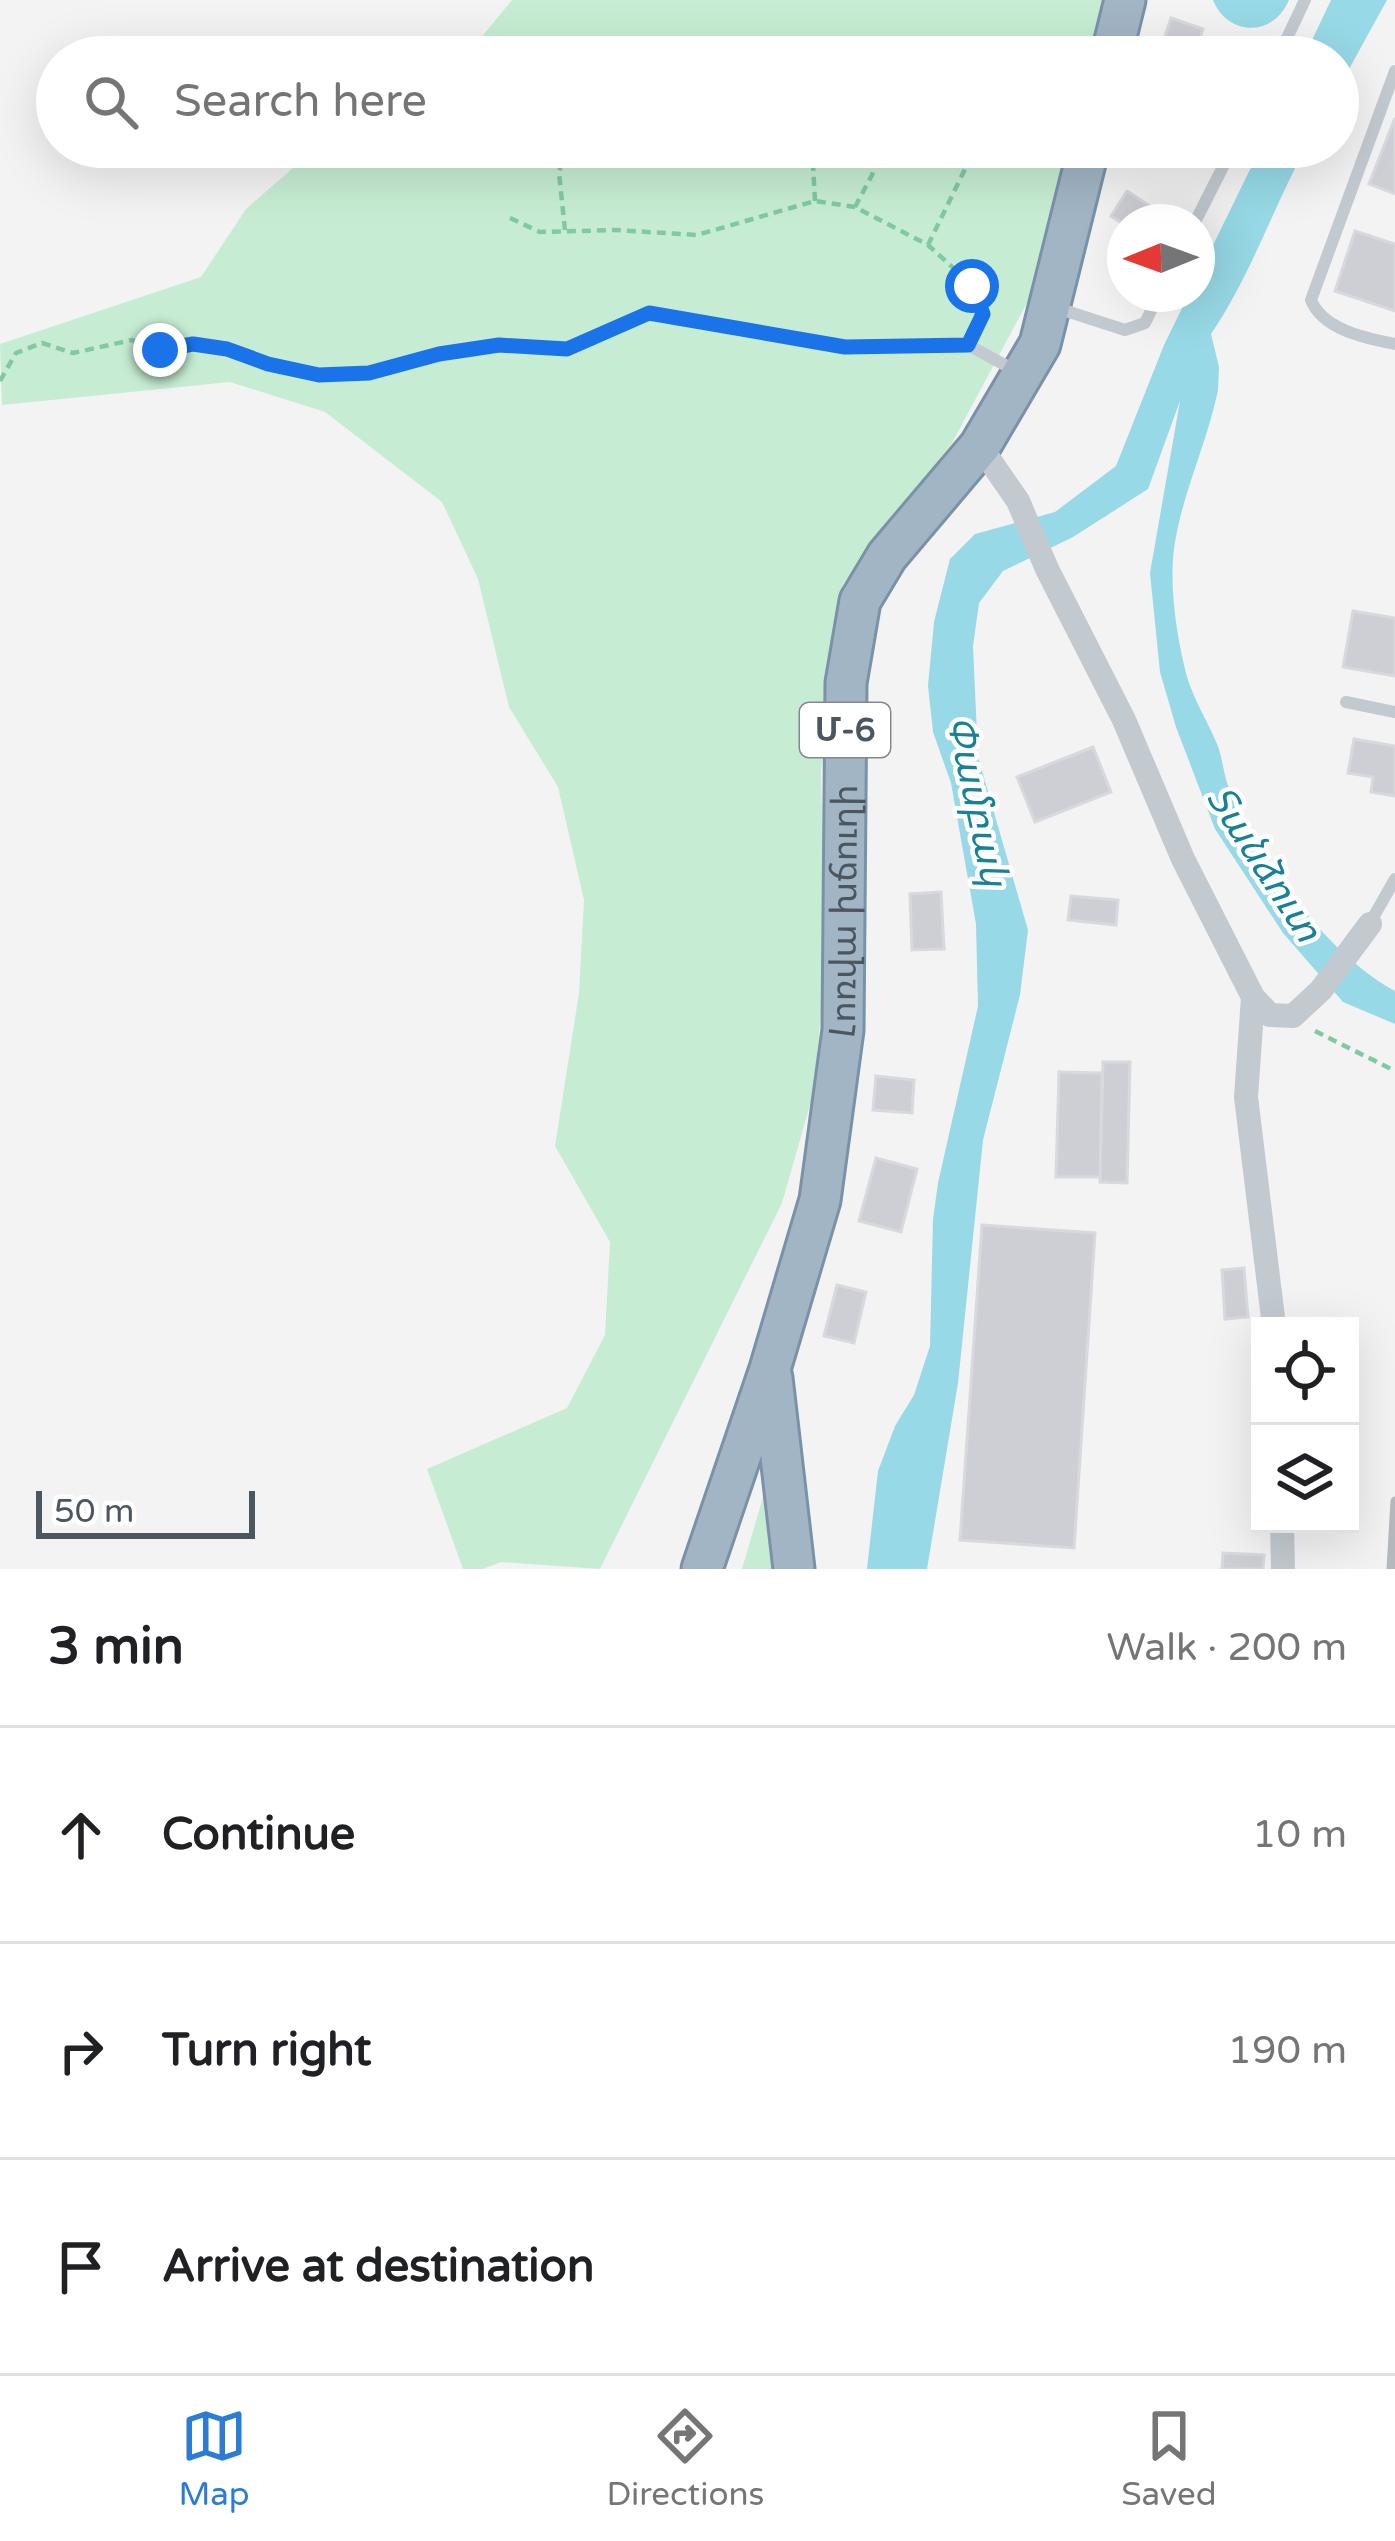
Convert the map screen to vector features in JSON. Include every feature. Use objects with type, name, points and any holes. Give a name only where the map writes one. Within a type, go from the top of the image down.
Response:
[{"type":"highway","points":[[1116,36],[1125,0]]},
{"type":"highway","name":"Լոռվա խճուղի","points":[[770,1369],[820,1200],[843,1030],[846,683],[860,601],[887,556],[980,446],[1040,344],[1084,168]]},
{"type":"highway","name":"Մ-6","points":[[702,1568],[770,1369]]},
{"type":"highway","name":"Մ-6","points":[[770,1369],[794,1569]]},
{"type":"street","points":[[980,446],[1018,501],[1047,569],[1124,719],[1183,859],[1253,997],[1270,1015],[1293,1016],[1321,991],[1382,912]]},
{"type":"street","points":[[1253,997],[1246,1097],[1273,1317]]},
{"type":"street","points":[[1282,1533],[1283,1569]]},
{"type":"lane","points":[[1288,36],[1305,0]]},
{"type":"lane","points":[[1395,71],[1311,300],[1316,312],[1355,336],[1395,344]]},
{"type":"lane","points":[[1205,204],[1223,168]]},
{"type":"lane","points":[[1050,305],[1125,330],[1145,323],[1151,312]]},
{"type":"lane","points":[[649,313],[845,347],[968,345],[1022,375]]},
{"type":"lane","points":[[1346,702],[1395,712]]},
{"type":"lane","points":[[1382,912],[1395,879]]},
{"type":"path","points":[[560,168],[565,230]]},
{"type":"path","points":[[813,168],[815,201]]},
{"type":"path","points":[[855,207],[874,168]]},
{"type":"path","points":[[928,245],[966,168]]},
{"type":"path","points":[[510,218],[540,232],[697,235],[815,201],[855,207],[928,245],[972,286],[983,314],[968,345]]},
{"type":"path","points":[[0,380],[16,353],[42,343],[73,353],[132,340],[160,350],[193,344],[319,375],[352,374],[499,345],[567,349],[649,313]]},
{"type":"path","points":[[1293,1016],[1329,1040],[1395,1071]]},
{"type":"green space","points":[[512,0],[1113,0],[1101,36],[482,36]]},
{"type":"green space","points":[[293,168],[1062,168],[1034,290],[952,443],[843,584],[821,771],[825,968],[814,1091],[782,1203],[600,1569],[501,1562],[483,1569],[463,1569],[427,1469],[567,1408],[605,1335],[610,1242],[555,1146],[579,993],[584,900],[558,787],[509,707],[478,579],[442,502],[325,412],[230,382],[2,405],[0,344],[201,277],[246,209]]},
{"type":"green space","points":[[770,1473],[777,1569],[742,1569]]},
{"type":"water","points":[[1213,0],[1289,0],[1273,21],[1251,28],[1229,21]]},
{"type":"water","points":[[1331,0],[1387,0],[1359,51],[1359,36],[1314,36]]},
{"type":"water","points":[[1251,168],[1296,168],[1211,334],[1219,367],[1218,390],[1174,549],[1177,630],[1190,686],[1217,744],[1229,788],[1258,845],[1320,929],[1344,954],[1395,991],[1395,1024],[1343,1002],[1283,933],[1215,829],[1176,727],[1160,672],[1150,573],[1180,401],[1148,489],[1073,537],[1003,571],[979,603],[973,646],[978,757],[1028,930],[1020,995],[983,1140],[958,1383],[927,1569],[867,1569],[878,1471],[895,1426],[914,1395],[930,1346],[938,1183],[978,1006],[976,924],[951,783],[933,732],[928,686],[934,622],[950,559],[975,534],[1055,512],[1116,466],[1180,312],[1215,312],[1215,241]]},
{"type":"building","points":[[1171,18],[1203,29],[1201,36],[1165,36]]},
{"type":"building","points":[[1395,118],[1395,194],[1369,184]]},
{"type":"building","points":[[1127,191],[1147,204],[1119,204]]},
{"type":"building","points":[[1355,231],[1395,244],[1395,311],[1335,291]]},
{"type":"building","points":[[1353,611],[1395,618],[1395,676],[1343,667]]},
{"type":"building","points":[[1354,739],[1395,746],[1395,796],[1371,792],[1373,777],[1348,773]]},
{"type":"building","points":[[1093,747],[1111,792],[1035,822],[1017,777]]},
{"type":"building","points":[[941,892],[944,949],[912,950],[910,894]]},
{"type":"building","points":[[1071,896],[1118,900],[1116,925],[1068,920]]},
{"type":"building","points":[[1103,1062],[1130,1062],[1127,1183],[1100,1182]]},
{"type":"building","points":[[1059,1072],[1102,1073],[1100,1177],[1056,1177]]},
{"type":"building","points":[[876,1076],[914,1080],[912,1113],[873,1110]]},
{"type":"building","points":[[876,1158],[917,1169],[901,1232],[859,1221]]},
{"type":"building","points":[[982,1225],[1095,1233],[1074,1548],[960,1540]]},
{"type":"building","points":[[1244,1268],[1248,1317],[1225,1319],[1222,1270]]},
{"type":"building","points":[[837,1285],[866,1292],[854,1343],[824,1336]]},
{"type":"building","points":[[1223,1553],[1264,1555],[1263,1569],[1222,1569]]},
{"type":"railway","points":[[1391,1569],[1395,1501]]},
{"type":"route","points":[[160,350],[193,344],[319,375],[369,373],[439,354],[499,345],[567,349],[649,313],[845,347],[968,345],[983,314],[972,286]]},
{"type":"water label","name":"Փամբակ","points":[[977,801]]},
{"type":"water label","name":"Տանձուտ","points":[[1264,864]]}]
